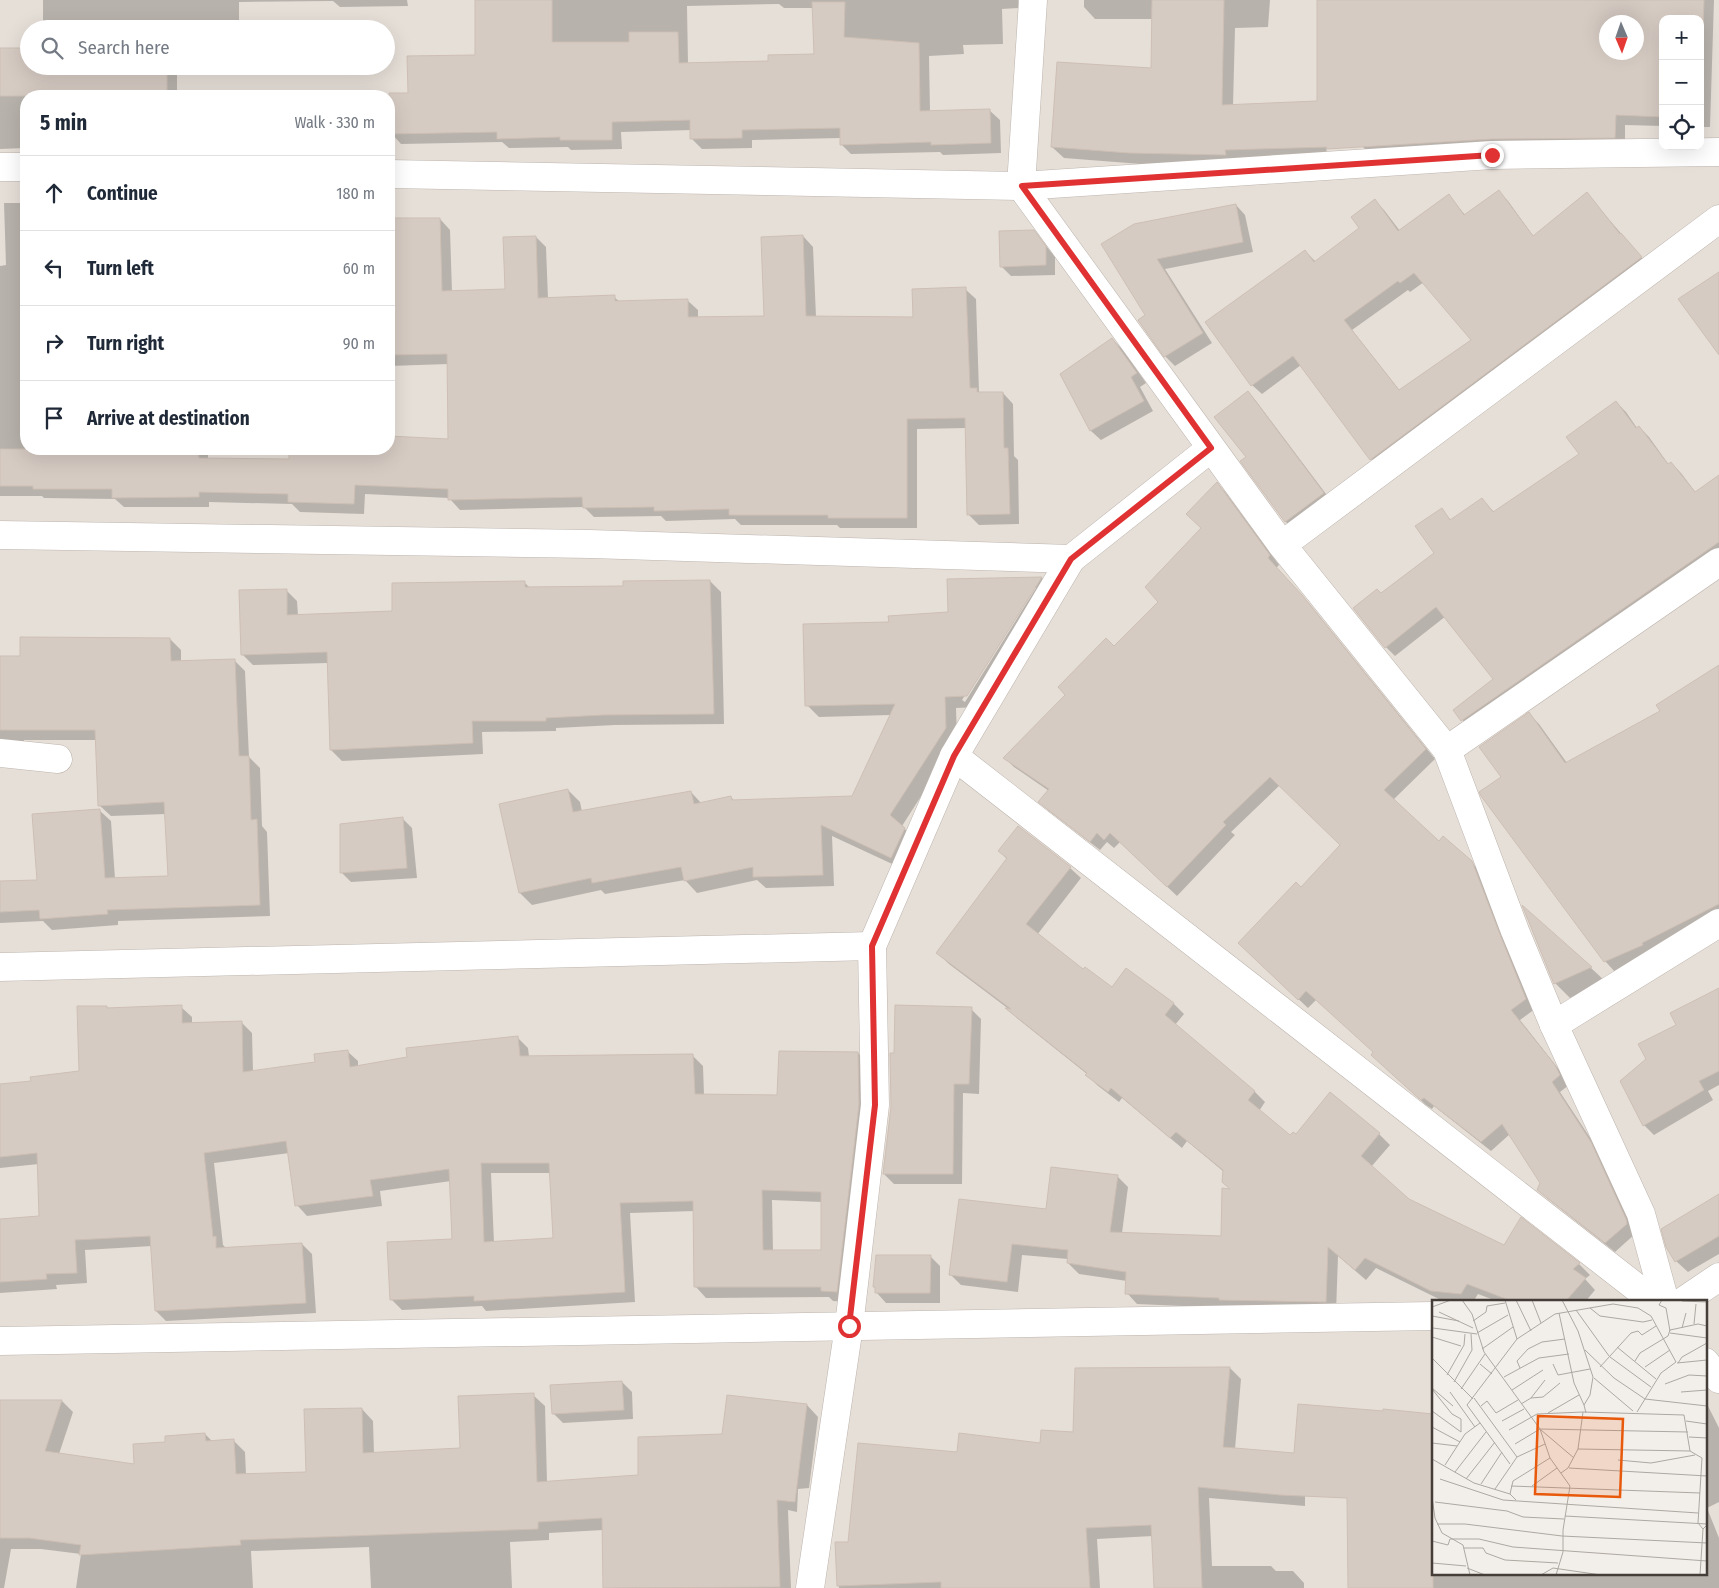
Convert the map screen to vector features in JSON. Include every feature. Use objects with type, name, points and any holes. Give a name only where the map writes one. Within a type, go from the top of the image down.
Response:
[{"type":"street","points":[[1033,0],[1022,186],[1282,545],[1447,750],[1515,931],[1554,1025],[1641,1214],[1664,1300]]},
{"type":"street","points":[[395,174],[1022,186],[1492,155],[1719,152]]},
{"type":"street","points":[[0,167],[20,167]]},
{"type":"street","points":[[1282,545],[1719,218]]},
{"type":"street","points":[[810,1588],[849,1326],[875,1105],[872,946],[954,756],[1071,559],[1211,448]]},
{"type":"street","points":[[0,535],[590,544],[1071,559]]},
{"type":"street","points":[[1447,750],[1719,562]]},
{"type":"street","points":[[0,753],[58,759]]},
{"type":"street","points":[[954,756],[1652,1300]]},
{"type":"street","points":[[1554,1025],[1719,923]]},
{"type":"street","points":[[0,967],[872,946]]},
{"type":"street","points":[[1685,1300],[1719,1277]]},
{"type":"street","points":[[0,1341],[1432,1316]]},
{"type":"street","points":[[1706,1363],[1719,1379]]},
{"type":"shaded area","points":[[0,0],[1719,0],[1719,1588],[0,1588]]},
{"type":"building","points":[[475,0],[552,0],[552,42],[629,42],[629,32],[678,32],[679,63],[768,61],[768,55],[814,54],[812,2],[845,2],[844,37],[919,43],[920,111],[990,109],[991,143],[931,145],[931,142],[840,145],[840,128],[742,130],[742,138],[690,139],[690,120],[612,122],[612,140],[560,140],[560,137],[497,139],[497,132],[395,134],[395,93],[408,93],[407,56],[475,55]]},
{"type":"building","points":[[1152,0],[1224,0],[1222,105],[1317,101],[1317,0],[1704,0],[1703,15],[1659,15],[1659,117],[1616,115],[1615,138],[1492,139],[1327,149],[1327,147],[1225,150],[1226,155],[1129,153],[1051,147],[1057,62],[1151,68]]},
{"type":"building","points":[[0,48],[20,48],[20,75],[167,75],[167,90],[20,90],[20,96],[0,96]]},
{"type":"building","points":[[1499,190],[1533,236],[1587,192],[1620,234],[1642,257],[1370,460],[1293,356],[1251,386],[1205,322],[1305,250],[1314,262],[1359,228],[1351,217],[1375,199],[1398,231],[1449,194],[1464,215]],"holes":[[[1414,273],[1471,340],[1399,390],[1344,320],[1398,281],[1400,283]]]},
{"type":"building","points":[[1236,204],[1243,242],[1157,259],[1203,333],[1164,357],[1138,320],[1145,315],[1101,244],[1134,224]]},
{"type":"building","points":[[395,218],[440,218],[442,291],[505,289],[503,237],[536,236],[538,298],[615,295],[615,301],[688,299],[688,317],[764,316],[761,237],[803,235],[806,316],[913,317],[912,289],[966,287],[970,388],[977,388],[977,392],[1003,392],[1004,448],[1008,448],[1010,514],[967,515],[965,418],[907,419],[907,518],[828,518],[828,515],[729,515],[729,509],[654,511],[654,507],[583,508],[582,497],[448,500],[448,489],[355,485],[354,504],[288,502],[288,494],[199,492],[199,497],[112,498],[112,489],[33,489],[33,486],[0,486],[0,449],[20,449],[20,455],[199,455],[199,458],[289,459],[289,455],[395,455],[395,436],[448,439],[447,354],[395,355]]},
{"type":"building","points":[[1034,230],[1046,246],[1046,265],[1000,267],[999,231]]},
{"type":"building","points":[[1719,272],[1719,355],[1678,299]]},
{"type":"building","points":[[1112,338],[1137,373],[1131,377],[1144,401],[1090,431],[1060,374]]},
{"type":"building","points":[[1248,391],[1324,493],[1285,522],[1240,461],[1246,457],[1214,417]]},
{"type":"building","points":[[1616,401],[1636,428],[1639,426],[1668,464],[1671,462],[1695,492],[1719,475],[1719,542],[1461,721],[1453,710],[1493,679],[1436,607],[1385,648],[1353,608],[1377,589],[1381,593],[1434,553],[1415,526],[1442,508],[1450,520],[1482,498],[1493,512],[1579,454],[1566,437]]},
{"type":"building","points":[[1217,482],[1270,555],[1268,558],[1302,595],[1426,749],[1384,790],[1439,841],[1443,836],[1472,861],[1526,999],[1511,1010],[1555,1065],[1560,1075],[1552,1082],[1591,1142],[1626,1219],[1627,1224],[1605,1243],[1537,1190],[1540,1183],[1502,1124],[1481,1142],[1424,1098],[1421,1100],[1415,1095],[1371,1055],[1373,1052],[1306,991],[1298,1000],[1238,943],[1296,882],[1301,887],[1340,845],[1270,777],[1223,822],[1226,825],[1167,887],[1110,833],[1104,840],[1097,833],[1090,842],[1038,802],[1049,789],[1003,758],[1065,695],[1058,687],[1106,638],[1114,646],[1158,602],[1145,587],[1201,528],[1186,514]]},
{"type":"building","points":[[1042,577],[967,696],[945,697],[946,728],[890,815],[905,828],[891,858],[821,825],[823,875],[753,877],[753,867],[684,881],[681,867],[592,883],[591,878],[519,893],[499,804],[568,789],[573,812],[691,791],[694,804],[731,796],[732,800],[852,796],[895,704],[805,706],[803,624],[889,622],[888,616],[948,612],[947,579]]},
{"type":"building","points":[[710,580],[714,714],[603,715],[546,718],[546,721],[472,721],[473,743],[330,750],[327,652],[241,655],[239,590],[287,589],[287,615],[392,611],[392,583],[525,581],[525,587],[623,586],[623,581]]},
{"type":"building","points":[[20,637],[170,638],[171,661],[235,659],[239,756],[249,756],[251,820],[257,819],[260,905],[107,910],[108,914],[40,919],[39,910],[0,912],[0,881],[37,880],[32,814],[100,809],[105,878],[168,876],[164,802],[98,806],[95,730],[0,730],[0,656],[20,656]]},
{"type":"building","points":[[1719,665],[1719,904],[1642,943],[1643,945],[1604,962],[1481,796],[1479,792],[1501,777],[1479,747],[1529,712],[1565,763],[1660,711],[1656,705]]},
{"type":"building","points":[[403,817],[407,868],[340,873],[340,824]]},
{"type":"building","points":[[1018,826],[1071,867],[1026,924],[1083,969],[1085,967],[1112,987],[1126,968],[1174,1003],[1165,1015],[1255,1091],[1248,1100],[1290,1135],[1293,1132],[1296,1134],[1330,1092],[1380,1133],[1361,1156],[1409,1199],[1504,1245],[1521,1217],[1580,1263],[1573,1269],[1586,1278],[1567,1300],[1509,1300],[1467,1284],[1461,1294],[1431,1291],[1365,1258],[1355,1270],[1328,1247],[1326,1302],[1219,1300],[1219,1298],[1125,1294],[1126,1272],[1067,1263],[1068,1250],[1012,1244],[1007,1282],[949,1275],[959,1199],[1046,1209],[1051,1167],[1118,1175],[1110,1232],[1221,1236],[1222,1188],[1230,1189],[1222,1182],[1223,1170],[1176,1132],[1170,1138],[1111,1088],[1108,1092],[1085,1075],[1087,1073],[1005,1008],[1011,1009],[936,953],[1007,858],[998,851]]},
{"type":"building","points":[[1522,905],[1592,967],[1554,984]]},
{"type":"building","points":[[1719,988],[1719,1071],[1699,1081],[1704,1090],[1643,1126],[1620,1081],[1646,1059],[1638,1044],[1676,1025],[1670,1013]]},
{"type":"building","points":[[182,1005],[182,1023],[242,1021],[243,1072],[315,1062],[314,1054],[348,1050],[350,1067],[407,1057],[406,1048],[518,1036],[520,1056],[693,1054],[695,1094],[777,1095],[779,1051],[858,1052],[859,1104],[837,1292],[821,1291],[821,1287],[694,1287],[693,1201],[620,1203],[625,1292],[474,1301],[474,1296],[390,1300],[387,1242],[452,1239],[449,1169],[370,1180],[373,1196],[295,1206],[286,1141],[204,1153],[213,1237],[216,1236],[216,1248],[302,1243],[306,1303],[155,1311],[150,1236],[75,1240],[77,1273],[46,1274],[47,1279],[0,1282],[0,1219],[39,1216],[37,1153],[0,1157],[0,1084],[31,1081],[30,1077],[79,1071],[77,1006],[107,1006],[107,1008]],"holes":[[[481,1163],[549,1163],[553,1238],[484,1242]],[[762,1190],[821,1192],[821,1250],[763,1250]]]},
{"type":"building","points":[[895,1005],[972,1007],[969,1084],[954,1084],[953,1174],[883,1174],[891,1107],[890,1053],[894,1053]]},
{"type":"building","points":[[1719,1194],[1719,1236],[1675,1262],[1666,1247],[1661,1229]]},
{"type":"building","points":[[876,1255],[931,1255],[930,1293],[875,1293],[875,1287],[873,1287]]},
{"type":"building","points":[[1230,1367],[1223,1447],[1294,1453],[1298,1404],[1432,1414],[1433,1588],[1348,1588],[1347,1498],[1280,1495],[1198,1487],[1202,1588],[1154,1588],[1151,1525],[1086,1528],[1090,1588],[941,1588],[941,1582],[837,1586],[835,1542],[848,1542],[858,1443],[957,1452],[959,1433],[1040,1443],[1041,1430],[1073,1432],[1075,1368]]},
{"type":"building","points":[[622,1381],[624,1410],[552,1414],[550,1385]]},
{"type":"building","points":[[534,1393],[537,1482],[638,1475],[638,1437],[722,1434],[727,1395],[807,1404],[795,1502],[777,1500],[780,1587],[603,1588],[602,1518],[538,1522],[538,1529],[240,1540],[241,1545],[79,1555],[81,1545],[29,1538],[0,1538],[0,1400],[62,1400],[45,1451],[134,1464],[133,1444],[165,1442],[165,1436],[205,1433],[206,1441],[234,1439],[236,1474],[306,1472],[304,1409],[362,1408],[363,1453],[460,1448],[458,1396]]},
{"type":"route","points":[[849,1326],[875,1105],[872,946],[954,756],[1071,559],[1211,448],[1022,186],[1492,155]]}]
